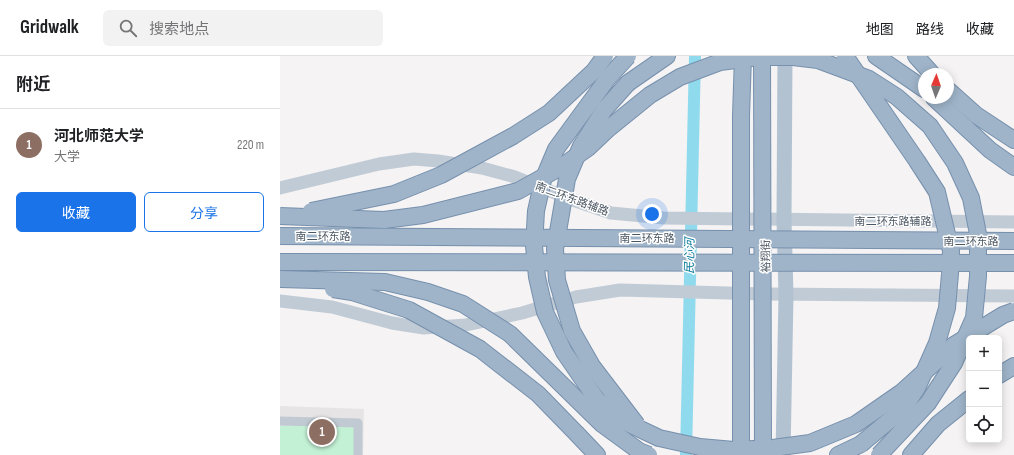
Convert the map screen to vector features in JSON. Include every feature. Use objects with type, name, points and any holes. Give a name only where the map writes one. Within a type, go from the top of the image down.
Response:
[{"type":"highway","points":[[280,215],[304,212],[394,194],[441,175],[513,136],[550,113],[594,71],[605,56]]},
{"type":"highway","points":[[628,56],[608,78],[556,149],[542,180],[536,211],[534,246],[537,277],[546,312],[564,352],[597,400],[621,420],[659,438],[700,447],[742,449],[773,448],[810,443],[856,424],[902,392],[954,345],[1003,315],[1014,311]]},
{"type":"highway","points":[[659,455],[592,366],[572,331],[557,280],[555,249],[567,179],[581,146],[604,110],[628,83],[667,56]]},
{"type":"highway","points":[[741,455],[741,116],[743,56]]},
{"type":"highway","points":[[762,56],[763,455]]},
{"type":"highway","points":[[838,455],[860,444],[902,409],[917,388],[937,343],[947,308],[951,251],[936,192],[917,161],[845,56]]},
{"type":"highway","points":[[876,56],[918,85]]},
{"type":"highway","points":[[916,56],[927,68]]},
{"type":"highway","points":[[280,215],[384,220],[415,216],[518,191],[561,167],[588,148],[608,129],[650,95],[680,77],[720,62],[758,57],[793,57],[818,60],[869,79],[897,97],[930,126],[955,163],[971,198],[978,234],[978,276],[974,318],[954,363],[928,403],[879,455]]},
{"type":"highway","points":[[954,95],[976,115],[1014,140]]},
{"type":"highway","points":[[940,104],[990,150],[1014,167]]},
{"type":"highway","name":"南二环东路","points":[[280,236],[1014,241]]},
{"type":"highway","name":"南二环东路","points":[[280,262],[1014,263]]},
{"type":"highway","points":[[280,280],[352,292],[409,310],[480,350],[538,394],[596,455]]},
{"type":"highway","points":[[280,280],[385,282],[428,292],[463,304],[510,334],[602,424],[639,451],[649,455]]},
{"type":"highway","points":[[1002,373],[1014,366]]},
{"type":"highway","points":[[911,455],[938,424],[966,401]]},
{"type":"main road","name":"裕翔街","points":[[763,455],[767,294],[765,220],[766,56]]},
{"type":"main road","name":"裕翔街","points":[[783,455],[786,294],[784,220],[785,56]]},
{"type":"main road","name":"南二环东路辅路","points":[[280,188],[379,164],[414,160],[438,160],[482,168],[515,177],[570,199],[611,213],[664,218],[1014,222]]},
{"type":"main road","points":[[280,301],[332,307],[392,323],[424,328],[466,325],[522,313],[576,297],[620,290],[767,294],[1014,296]]},
{"type":"street","points":[[280,421],[358,423],[358,455]]},
{"type":"shaded area","points":[[280,406],[364,409],[363,455],[280,455]]},
{"type":"green space","points":[[280,426],[356,426],[356,455],[280,455]]},
{"type":"waterway","name":"民心河","points":[[686,455],[695,56]]},
{"type":"place","name":"河北师范大学","points":[[322,432]]}]
